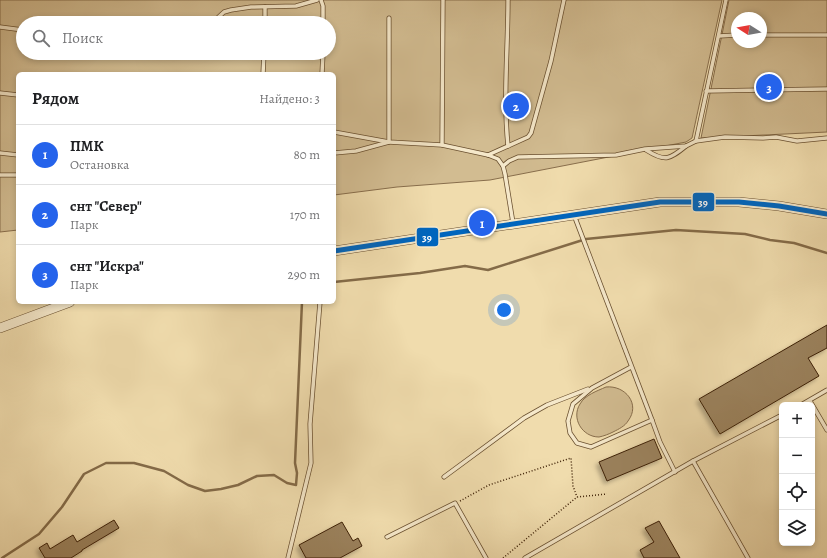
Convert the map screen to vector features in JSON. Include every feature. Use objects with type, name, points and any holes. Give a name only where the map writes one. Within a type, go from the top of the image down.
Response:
[{"type":"street","points":[[336,251],[660,202],[739,202],[779,206],[827,214]]},
{"type":"street","points":[[0,328],[65,304]]},
{"type":"lane","points":[[220,16],[224,12],[251,7],[296,6],[317,0]]},
{"type":"lane","points":[[320,0],[323,6],[323,16]]},
{"type":"lane","points":[[442,145],[443,0]]},
{"type":"lane","points":[[508,0],[506,65],[508,146]]},
{"type":"lane","points":[[488,155],[528,137],[531,133],[551,61],[564,0]]},
{"type":"lane","points":[[696,141],[726,0]]},
{"type":"lane","points":[[265,7],[265,16]]},
{"type":"lane","points":[[389,142],[390,18]]},
{"type":"lane","points":[[0,27],[16,29]]},
{"type":"lane","points":[[719,36],[731,35]]},
{"type":"lane","points":[[767,35],[827,35]]},
{"type":"lane","points":[[264,60],[264,72]]},
{"type":"lane","points":[[322,72],[323,60]]},
{"type":"lane","points":[[706,91],[827,89]]},
{"type":"lane","points":[[0,93],[16,95]]},
{"type":"lane","points":[[336,132],[389,142],[442,145],[488,155],[498,159],[503,166],[514,224]]},
{"type":"lane","points":[[645,149],[658,157],[667,158],[675,155],[686,146],[696,141],[725,137],[776,137],[797,141],[827,138]]},
{"type":"lane","points":[[336,152],[356,151],[389,142]]},
{"type":"lane","points":[[503,166],[509,161],[518,157],[602,156],[616,155],[645,149],[686,146]]},
{"type":"lane","points":[[0,153],[16,155]]},
{"type":"lane","points":[[0,175],[16,175]]},
{"type":"lane","points":[[574,214],[660,442],[675,472]]},
{"type":"lane","points":[[288,558],[311,463],[310,424],[320,304]]},
{"type":"lane","points":[[444,476],[524,418],[547,405],[592,388],[631,367]]},
{"type":"lane","points":[[592,388],[573,404],[568,421],[570,433],[577,443],[591,447],[652,420]]},
{"type":"lane","points":[[806,402],[827,390]]},
{"type":"lane","points":[[810,400],[827,430]]},
{"type":"lane","points":[[525,558],[693,461],[779,417]]},
{"type":"lane","points":[[693,461],[748,558]]},
{"type":"lane","points":[[387,537],[455,503],[486,558]]},
{"type":"path","points":[[455,503],[489,484],[571,458],[573,486],[578,497]]},
{"type":"path","points":[[503,558],[578,497],[607,494]]},
{"type":"shaded area","points":[[0,0],[722,0],[692,138],[686,142],[490,180],[397,187],[336,195],[336,72],[16,72],[16,230],[0,232]]},
{"type":"shaded area","points":[[729,0],[827,0],[827,132],[701,138]]},
{"type":"shaded area","points":[[606,387],[613,387],[625,392],[632,402],[632,415],[622,427],[617,430],[601,437],[593,436],[588,434],[580,426],[577,415],[578,409],[585,398]]},
{"type":"building","points":[[827,325],[827,348],[808,358],[819,376],[720,434],[699,399]]},
{"type":"building","points":[[654,439],[662,458],[607,481],[599,462]]},
{"type":"building","points":[[114,520],[119,528],[71,558],[45,558],[39,548],[47,543],[50,549],[73,535],[77,542]]},
{"type":"building","points":[[659,521],[680,558],[644,558],[640,550],[654,542],[645,528]]},
{"type":"building","points":[[342,522],[353,541],[358,538],[362,546],[340,558],[306,558],[299,545]]},
{"type":"waterway","points":[[336,282],[420,273],[465,266],[488,270],[586,239],[676,230],[745,234],[770,240],[794,243],[827,253]]},
{"type":"waterway","points":[[2,558],[39,534],[62,507],[84,474],[106,463],[134,463],[164,471],[188,485],[205,491],[238,485],[257,476],[274,475],[287,483],[296,485],[297,473],[295,463],[302,304]]},
{"type":"transit line","name":"39","points":[[336,251],[660,202],[739,202],[779,206],[827,214]]},
{"type":"place","name":"снт \"Искра\"","points":[[769,87]]},
{"type":"place","name":"снт \"Север\"","points":[[516,106]]},
{"type":"place","name":"ПМК","points":[[482,223]]}]
